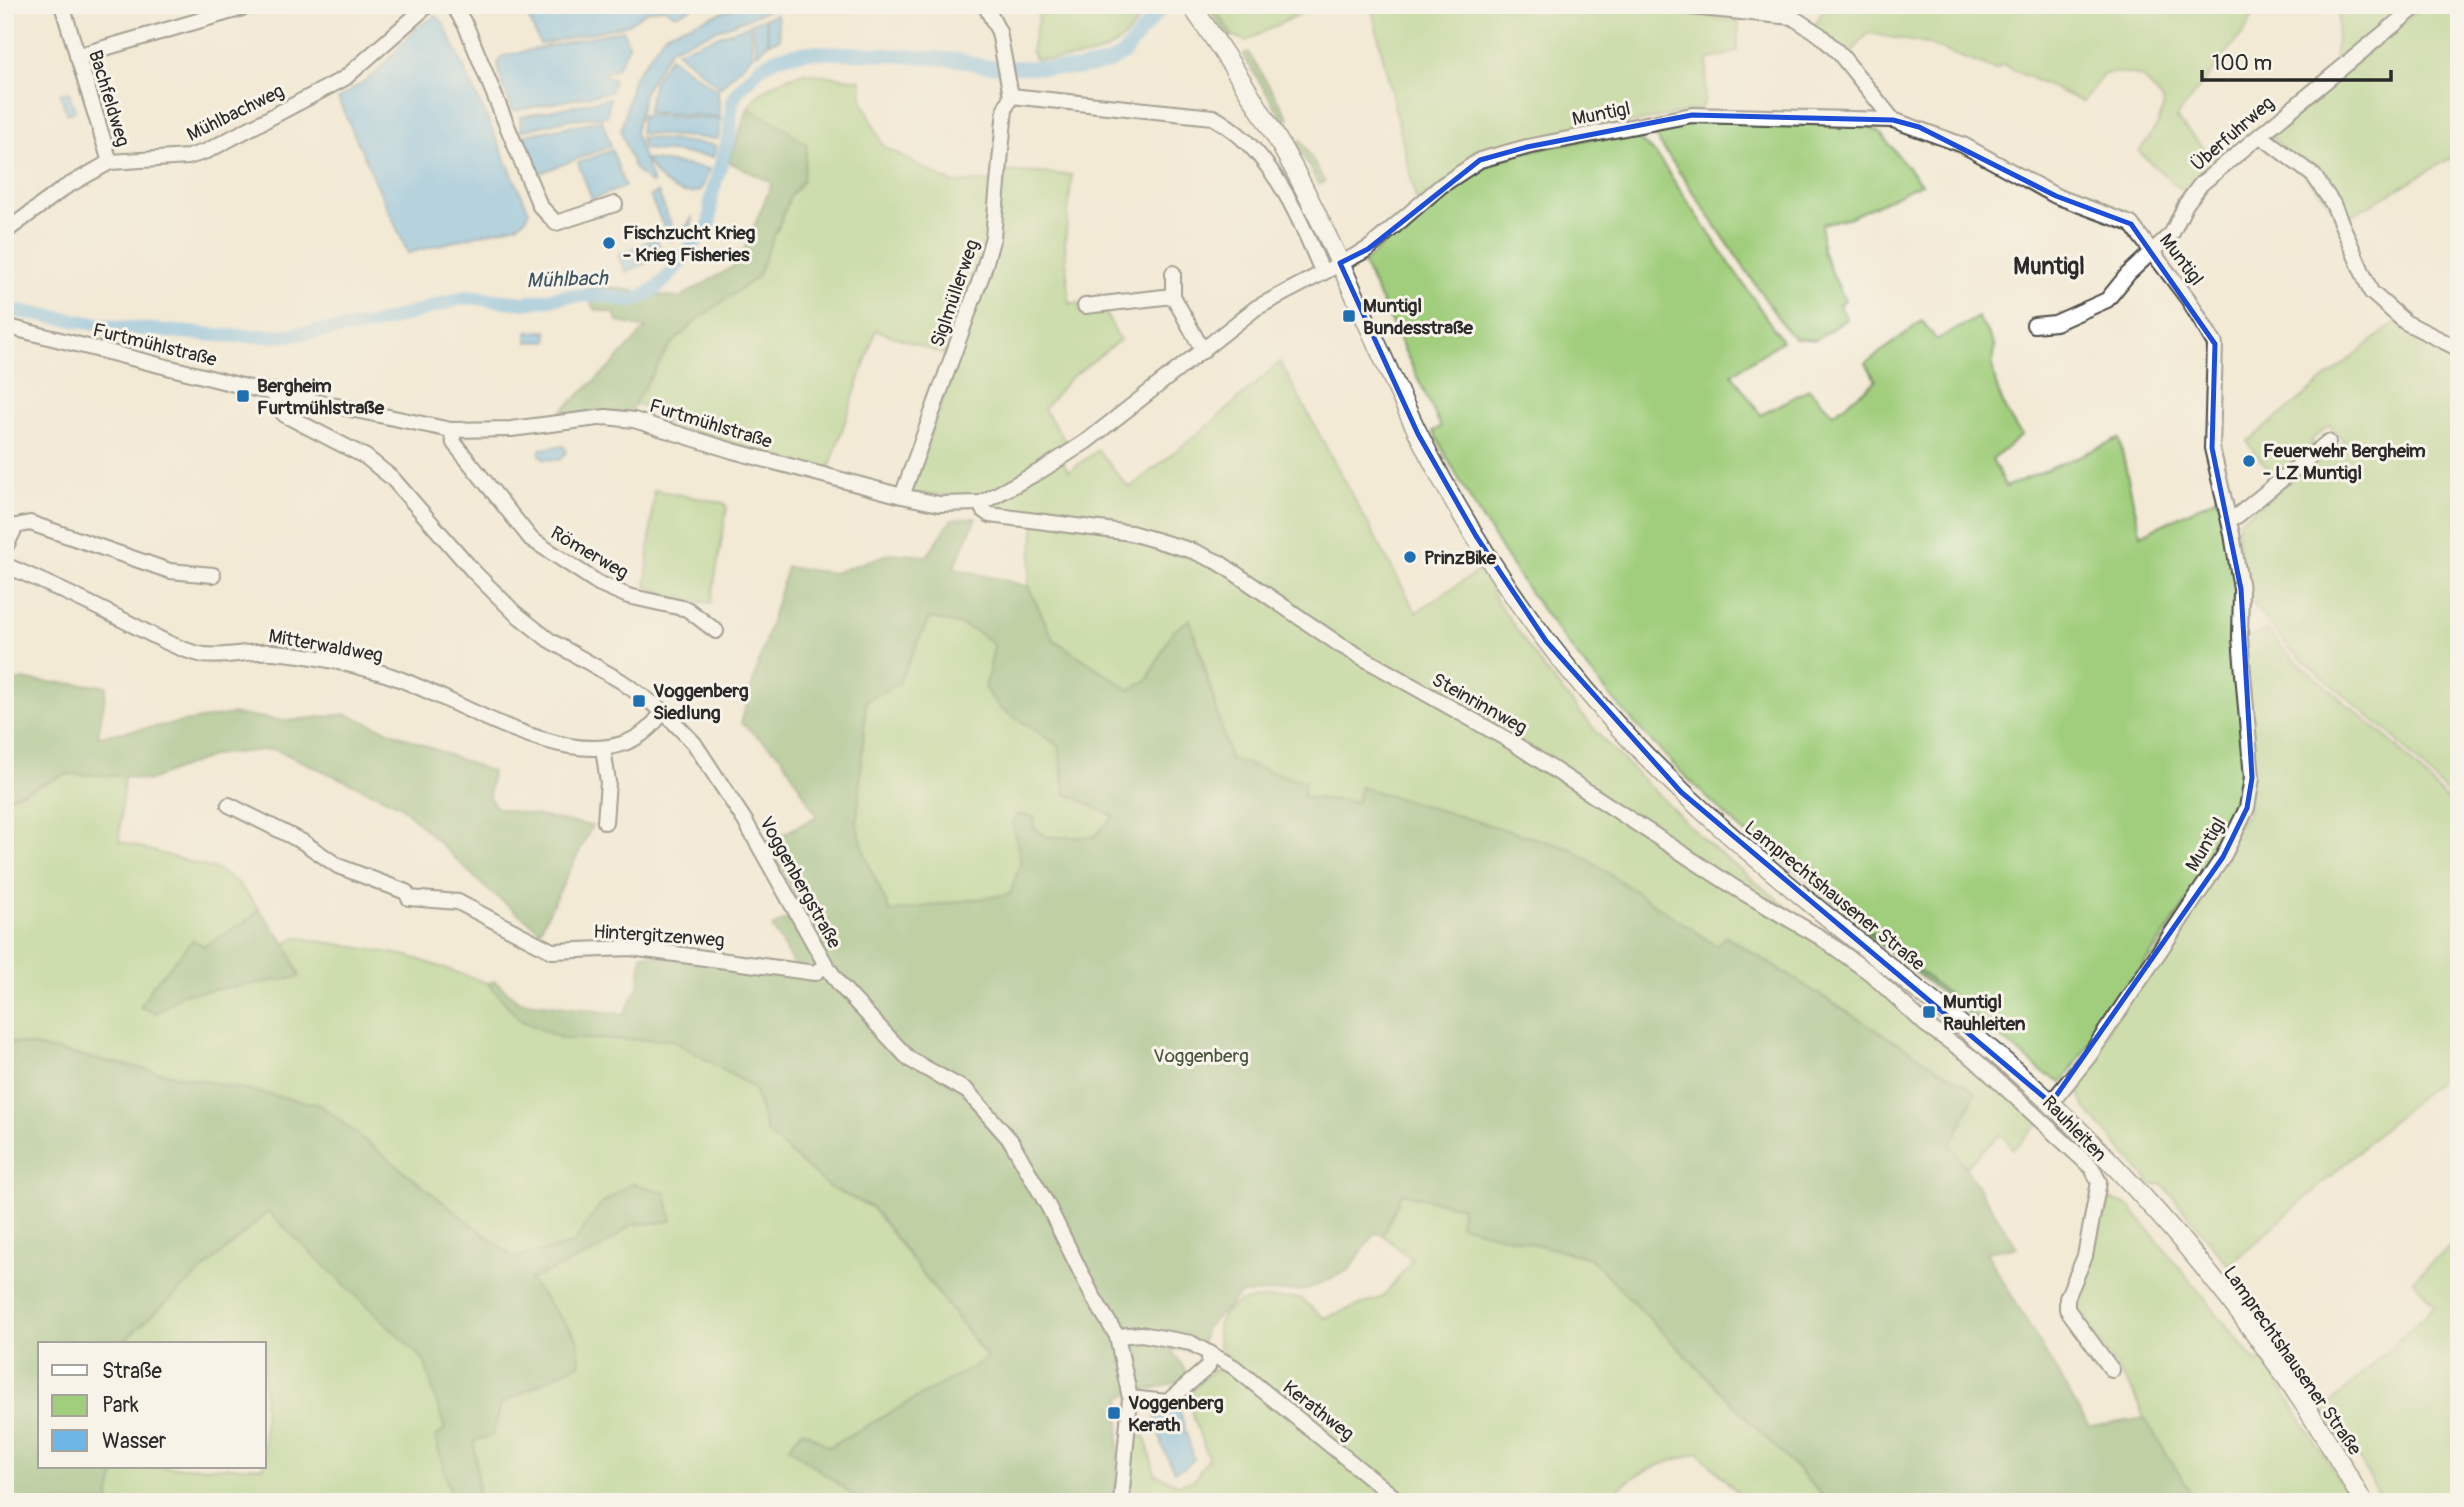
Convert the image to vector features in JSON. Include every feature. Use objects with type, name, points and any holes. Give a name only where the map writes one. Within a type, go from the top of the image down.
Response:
[{"type":"main road","name":"Lamprechtshausener Straße","points":[[1191,5],[1260,109],[1294,170],[1418,434],[1476,536],[1554,651],[1596,702],[1681,792],[1760,863],[1935,1003],[2051,1103],[2118,1170],[2207,1272],[2291,1387],[2363,1502]]},
{"type":"street","name":"Bachfeldweg","points":[[62,5],[110,162]]},
{"type":"street","points":[[77,56],[253,5]]},
{"type":"street","name":"Mühlbachweg","points":[[5,232],[64,187],[110,162],[188,157],[230,140],[345,78],[428,5]]},
{"type":"street","points":[[453,5],[466,26],[540,206],[556,223],[615,204]]},
{"type":"street","name":"Siglmüllerweg","points":[[902,496],[983,272],[993,237],[1005,109],[1011,96],[999,32],[985,5]]},
{"type":"street","points":[[1671,5],[1734,13],[1778,15],[1798,20],[1840,54],[1894,120]]},
{"type":"street","name":"Überfuhrweg","points":[[2034,326],[2055,323],[2106,300],[2128,274],[2172,233],[2186,204],[2201,184],[2418,5]]},
{"type":"street","points":[[1011,96],[1213,117],[1233,128],[1269,167],[1286,194],[1322,271]]},
{"type":"street","name":"Muntigl","points":[[1340,263],[1368,249],[1441,186],[1480,160],[1527,147],[1692,115],[1894,120],[1963,145],[2056,196],[2131,224],[2188,299],[2215,344],[2211,448],[2229,519],[2241,589],[2240,638],[2252,778],[2247,808],[2223,857],[2089,1056],[2051,1103]]},
{"type":"street","points":[[2261,136],[2314,176],[2333,204],[2371,292],[2405,322],[2459,349]]},
{"type":"street","name":"Furtmühlstraße","points":[[5,326],[274,391],[451,430],[510,429],[606,417],[634,420],[733,451],[902,496],[939,504],[981,503],[1042,470],[1087,440],[1256,308],[1340,263]]},
{"type":"street","points":[[1173,273],[1173,296],[1203,351]]},
{"type":"street","points":[[1085,306],[1173,296]]},
{"type":"street","name":"Voggenbergstraße","points":[[274,391],[276,407],[285,415],[366,457],[392,478],[474,572],[515,613],[549,640],[621,681],[663,711],[694,743],[745,821],[825,965],[909,1059],[967,1091],[1011,1141],[1117,1336],[1130,1398],[1121,1502]]},
{"type":"street","name":"Römerweg","points":[[451,430],[454,443],[531,539],[598,583],[628,596],[687,609],[716,631]]},
{"type":"street","points":[[2229,519],[2237,516],[2328,442]]},
{"type":"street","name":"Steinrinnweg","points":[[981,503],[983,510],[990,515],[1131,533],[1193,551],[1220,563],[1340,645],[1521,748],[1737,889],[1820,937],[1870,973],[1926,1025]]},
{"type":"street","points":[[5,548],[16,527],[30,523],[170,571],[213,575]]},
{"type":"street","name":"Mitterwaldweg","points":[[5,565],[59,588],[150,634],[204,655],[271,652],[351,664],[387,674],[514,729],[566,744],[603,748],[642,735],[656,723],[663,711]]},
{"type":"street","points":[[603,748],[608,782],[606,822]]},
{"type":"street","name":"Hintergitzenweg","points":[[229,805],[303,842],[338,866],[406,892],[408,898],[458,902],[552,951],[631,948],[815,973],[825,965]]},
{"type":"street","name":"Rauhleiten","points":[[1926,1025],[2002,1082],[2091,1168],[2099,1182],[2085,1256],[2067,1298],[2067,1309],[2112,1370]]},
{"type":"street","name":"Kerathweg","points":[[1117,1336],[1141,1334],[1191,1343],[1234,1367],[1400,1502]]},
{"type":"street","points":[[1130,1398],[1167,1402],[1179,1395],[1208,1367],[1210,1353]]},
{"type":"highlighted area","points":[[1692,115],[1893,120],[1919,127],[2056,196],[2131,224],[2215,344],[2212,448],[2241,589],[2252,778],[2247,808],[2223,857],[2051,1103],[1681,792],[1546,641],[1476,536],[1418,434],[1340,263],[1368,249],[1480,160],[1527,147]]},
{"type":"green space","points":[[1032,5],[1146,5],[1126,36],[1101,52],[1070,59],[1035,59],[1031,50],[1039,16]]},
{"type":"green space","points":[[1206,5],[1212,5],[1233,36],[1229,38]]},
{"type":"green space","points":[[1212,5],[1317,5],[1246,41],[1233,36]]},
{"type":"green space","points":[[1371,5],[1653,5],[1739,22],[1737,52],[1708,60],[1704,103],[1701,109],[1511,147],[1416,200]]},
{"type":"green space","points":[[1827,5],[2259,5],[2246,29],[2176,118],[2218,163],[2188,196],[2139,152],[2158,124],[2164,104],[2152,87],[2140,77],[2125,73],[2104,74],[2083,102],[2002,65],[1996,70],[1926,44],[1868,33],[1848,57],[1813,26]]},
{"type":"green space","points":[[2340,5],[2413,5],[2346,62],[2334,62]]},
{"type":"green space","points":[[2423,5],[2459,5],[2459,179],[2451,158],[2344,220],[2271,135]]},
{"type":"green space","points":[[1248,52],[1289,118],[1284,121],[1243,55]]},
{"type":"green space","points":[[804,73],[861,80],[862,99],[883,146],[952,183],[992,181],[1004,171],[1072,175],[1065,242],[1069,304],[1078,302],[1081,314],[1105,312],[1120,340],[1068,380],[1044,409],[1066,442],[1055,451],[1069,471],[1098,450],[1129,488],[1209,425],[1280,362],[1416,612],[1483,568],[1491,580],[1492,594],[1547,673],[1605,742],[1707,843],[1942,1031],[1976,1051],[2040,1123],[2013,1149],[2001,1134],[1965,1167],[1951,1145],[1975,1092],[1726,936],[1717,946],[1361,787],[1357,802],[1303,797],[1305,782],[1230,759],[1199,645],[1172,632],[1148,679],[1130,691],[1053,639],[1028,586],[1036,516],[997,511],[993,491],[971,497],[909,493],[957,359],[876,330],[828,472],[661,422],[663,410],[634,404],[670,345],[697,320],[778,230],[790,197],[803,180],[783,127],[748,108],[759,94],[773,84]]},
{"type":"green space","points":[[748,108],[783,127],[807,145],[803,180],[790,197],[757,277],[697,320],[670,345],[628,415],[601,411],[557,415],[611,366],[646,328],[618,322],[614,313],[596,310],[589,300],[590,284],[679,298],[739,263],[772,183],[729,162]]},
{"type":"green space","points":[[1694,119],[1867,125],[1881,134],[1921,184],[1851,217],[1822,224],[1822,251],[1845,301],[1839,305],[1847,319],[1815,340],[1796,338],[1787,331],[1655,136],[1657,128]]},
{"type":"green space","points":[[1621,133],[1638,139],[1655,153],[1782,341],[1732,374],[1761,415],[1809,389],[1833,414],[1876,381],[1866,363],[1922,321],[1937,340],[1978,317],[1995,346],[1993,368],[1999,393],[2009,417],[2022,435],[1992,460],[2006,487],[2119,439],[2141,535],[2218,497],[2236,576],[2246,798],[2233,835],[2063,1082],[2045,1074],[1749,832],[1746,834],[1652,742],[1570,648],[1533,598],[1465,490],[1433,431],[1441,427],[1363,263],[1429,203],[1470,173],[1525,152]]},
{"type":"green space","points":[[1301,140],[1325,182],[1319,185],[1296,143]]},
{"type":"green space","points":[[2397,321],[2459,354],[2459,806],[2397,740],[2292,651],[2260,614],[2249,596],[2236,532],[2240,520],[2322,456],[2328,456],[2345,443],[2330,425],[2312,439],[2311,449],[2275,478],[2247,442]]},
{"type":"green space","points":[[654,490],[724,503],[727,508],[711,603],[672,597],[646,586]]},
{"type":"green space","name":"Voggenberg","points":[[976,518],[954,568],[1028,586],[1053,639],[1130,690],[1148,679],[1172,632],[1190,619],[1230,759],[1305,782],[1303,797],[1357,802],[1360,787],[1572,849],[1717,946],[1725,936],[1976,1092],[1951,1145],[2017,1247],[1986,1252],[2089,1427],[2144,1418],[2197,1502],[1829,1502],[1590,1258],[1460,1225],[1461,1207],[1402,1193],[1383,1235],[1375,1233],[1349,1270],[1307,1290],[1241,1294],[1205,1329],[1201,1351],[1171,1349],[1191,1379],[1121,1397],[1115,1502],[862,1502],[789,1447],[803,1430],[829,1447],[988,1358],[872,1207],[830,1188],[767,1133],[754,1088],[672,1040],[563,1039],[520,1020],[488,983],[495,981],[518,1001],[624,1014],[639,986],[642,954],[795,967],[772,927],[803,911],[767,843],[817,816],[781,756],[741,723],[787,567],[833,573],[891,553],[927,556],[952,519]],"holes":[[[929,618],[973,630],[994,646],[985,689],[999,707],[1059,746],[1065,793],[1114,816],[1094,837],[1047,837],[1033,827],[1035,817],[1018,814],[1012,823],[1021,862],[1010,894],[890,912],[866,858],[857,825],[866,700],[898,684]]]},
{"type":"green space","points":[[929,618],[973,630],[994,646],[999,707],[1059,746],[1065,793],[1114,816],[1094,837],[1047,837],[1032,827],[1012,823],[1021,862],[1010,894],[890,912],[866,858],[857,825],[866,700],[898,684]]},
{"type":"green space","points":[[2267,630],[2289,655],[2394,744],[2459,813],[2459,1062],[2229,1266],[2163,1184],[2152,1185],[2085,1108],[2077,1089],[2080,1073],[2249,809],[2243,640]]},
{"type":"green space","points":[[5,679],[107,686],[98,736],[232,714],[287,721],[346,714],[492,772],[489,797],[497,808],[592,826],[540,930],[489,891],[400,805],[274,749],[214,755],[147,781],[124,776],[67,774],[5,799]]},
{"type":"green space","points":[[67,774],[124,776],[119,841],[217,870],[238,883],[259,909],[246,922],[165,975],[151,989],[141,1007],[157,1013],[182,994],[300,977],[286,944],[295,937],[408,956],[488,983],[520,1020],[563,1039],[672,1039],[754,1088],[767,1133],[830,1188],[871,1207],[988,1359],[828,1447],[802,1430],[789,1447],[862,1502],[479,1502],[474,1441],[493,1435],[501,1404],[580,1363],[578,1339],[529,1280],[595,1252],[631,1225],[671,1221],[600,1205],[573,1244],[514,1258],[320,1105],[9,1041],[5,1046],[5,799]]},
{"type":"green space","points":[[259,909],[286,944],[300,977],[182,994],[157,1013],[140,1007],[153,985],[193,940],[204,946],[252,918]]},
{"type":"green space","points":[[1867,929],[1978,1018],[1975,1020],[1864,932]]},
{"type":"green space","points":[[8,1041],[320,1105],[514,1258],[573,1244],[600,1205],[632,1183],[666,1193],[672,1221],[631,1225],[595,1252],[529,1280],[578,1339],[580,1363],[501,1404],[493,1435],[474,1441],[479,1502],[453,1502],[435,1437],[445,1430],[424,1360],[268,1212],[122,1342],[38,1342],[38,1468],[116,1469],[108,1502],[5,1502],[5,1045]]},
{"type":"green space","points":[[1401,1193],[1461,1207],[1461,1225],[1590,1258],[1829,1502],[1747,1502],[1699,1453],[1660,1465],[1636,1476],[1605,1502],[1404,1502],[1229,1360],[1218,1342],[1217,1332],[1223,1315],[1230,1308],[1250,1300],[1300,1298],[1324,1318],[1383,1297],[1412,1260],[1383,1235]]},
{"type":"green space","points":[[2112,1199],[2130,1207],[2257,1363],[2264,1360],[2353,1502],[2197,1502],[2144,1418],[2134,1393],[2072,1303],[2090,1264],[2101,1204]]},
{"type":"green space","points":[[268,1211],[424,1360],[445,1430],[435,1437],[453,1502],[108,1502],[115,1468],[266,1468],[266,1342],[122,1342]]},
{"type":"green space","points":[[2459,1239],[2459,1502],[2383,1502],[2358,1457],[2351,1456],[2326,1417],[2327,1407],[2435,1306],[2413,1279]]},
{"type":"green space","points":[[1213,1370],[1232,1370],[1394,1502],[1128,1502],[1132,1438],[1145,1436],[1155,1474],[1178,1484],[1194,1480],[1208,1458],[1186,1396]]},
{"type":"water","points":[[523,5],[696,6],[675,15],[664,8],[648,11],[626,25],[540,44]]},
{"type":"water","points":[[742,5],[779,6],[671,48],[645,90],[635,133],[653,183],[650,183],[634,168],[621,132],[633,79],[666,33]]},
{"type":"water","points":[[777,14],[780,39],[769,43],[766,18]]},
{"type":"water","points":[[436,16],[443,22],[529,211],[527,217],[517,225],[408,253],[338,99],[375,74],[418,27]]},
{"type":"water","points":[[765,18],[768,43],[757,54],[751,23]]},
{"type":"water","points":[[749,25],[753,55],[720,88],[677,51]]},
{"type":"water","points":[[623,30],[629,46],[617,68],[606,72],[607,77],[614,80],[610,92],[513,111],[500,74],[498,61],[503,56]]},
{"type":"water","points":[[670,57],[718,91],[720,117],[647,112],[654,81]]},
{"type":"water","points":[[69,92],[75,111],[67,114],[60,94]]},
{"type":"water","points":[[610,98],[607,116],[571,119],[521,131],[520,117]]},
{"type":"water","points":[[642,115],[721,119],[718,139],[640,133]]},
{"type":"water","points":[[602,120],[611,146],[535,175],[524,140],[526,135]]},
{"type":"water","points":[[640,137],[716,145],[713,157],[644,149]]},
{"type":"water","points":[[612,150],[625,187],[592,199],[578,163]]},
{"type":"water","points":[[646,159],[710,169],[701,190],[685,193],[662,180]]},
{"type":"water","points":[[658,192],[674,232],[686,227],[692,218],[692,231],[670,241],[650,196]]},
{"type":"water","points":[[656,238],[664,255],[626,272],[618,255]]},
{"type":"water","points":[[547,331],[548,341],[528,342],[527,332]]},
{"type":"water","points":[[564,446],[566,452],[560,460],[544,459],[540,455],[540,449]]},
{"type":"water","points":[[1177,1403],[1194,1459],[1186,1467],[1174,1471],[1163,1448],[1154,1411]]},
{"type":"waterway","name":"Mühlbach","points":[[5,309],[115,327],[229,336],[280,336],[372,325],[466,297],[525,303],[567,296],[600,295],[633,301],[658,286],[710,225],[711,198],[730,133],[732,102],[737,92],[762,66],[779,57],[809,52],[959,60],[983,66],[1076,69],[1108,63],[1124,53],[1164,5]]},
{"type":"place","name":"Fischzucht Krieg - Krieg Fisheries","points":[[609,243]]},
{"type":"place","name":"Muntigl Bundesstraße","points":[[1349,316]]},
{"type":"place","name":"Bergheim Furtmühlstraße","points":[[243,396]]},
{"type":"place","name":"Feuerwehr Bergheim - LZ Muntigl","points":[[2249,461]]},
{"type":"place","name":"PrinzBike","points":[[1410,557]]},
{"type":"place","name":"Voggenberg Siedlung","points":[[639,701]]},
{"type":"place","name":"Muntigl Rauhleiten","points":[[1929,1012]]},
{"type":"place","name":"Voggenberg Kerath","points":[[1114,1413]]},
{"type":"district","name":"Muntigl","points":[[2049,266]]}]
